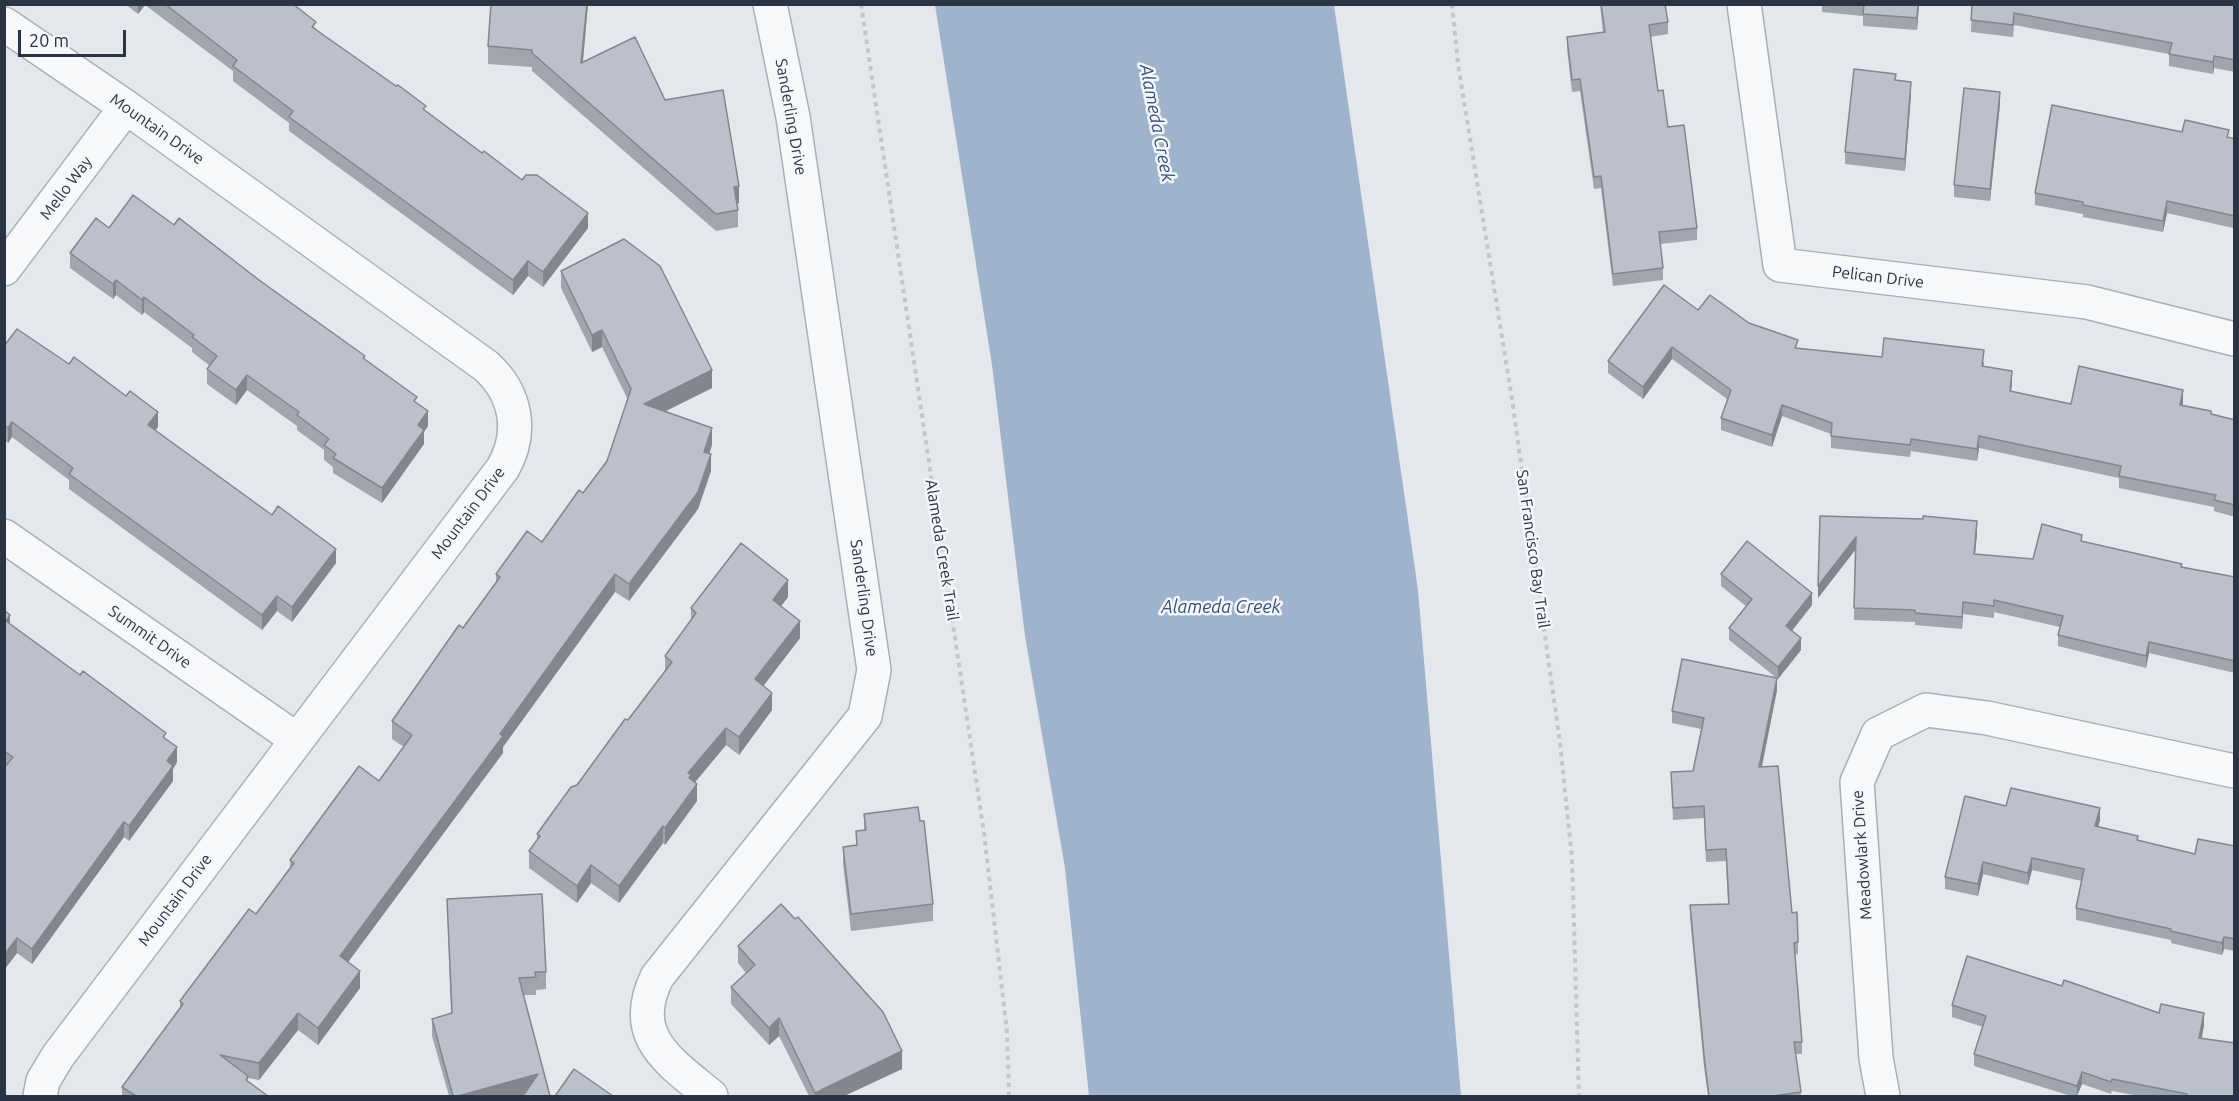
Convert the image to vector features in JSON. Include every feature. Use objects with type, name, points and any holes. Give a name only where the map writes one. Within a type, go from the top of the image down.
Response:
[{"type":"street","name":"Sanderling Drive","points":[[711,1096],[652,1041],[647,1018],[649,994],[657,977],[865,716],[874,670],[793,117],[770,4]]},
{"type":"street","name":"Pelican Drive","points":[[1744,4],[1780,265],[2087,302],[2235,339]]},
{"type":"street","name":"Mountain Drive","points":[[4,24],[126,107],[486,366],[504,386],[516,416],[514,443],[503,468],[58,1056],[43,1081],[40,1096]]},
{"type":"street","name":"Mello Way","points":[[4,269],[126,107]]},
{"type":"street","name":"Summit Drive","points":[[4,536],[296,739]]},
{"type":"street","name":"Meadowlark Drive","points":[[1883,1096],[1876,1058],[1857,782],[1878,734],[1926,710],[1987,718],[2235,771]]},
{"type":"path","name":"Alameda Creek Trail","points":[[861,4],[984,833],[1006,1032],[1009,1096]]},
{"type":"path","name":"San Francisco Bay Trail","points":[[1452,4],[1458,64],[1512,399],[1560,743],[1572,858],[1579,1096]]},
{"type":"water","name":"Alameda Creek","points":[[935,5],[1334,5],[1418,590],[1461,1096],[1089,1096],[1065,868],[1025,636],[992,365]]},
{"type":"building","points":[[165,4],[293,4],[316,22],[312,27],[396,86],[398,85],[426,106],[423,109],[482,153],[484,151],[522,180],[526,175],[537,175],[588,213],[543,272],[528,261],[513,280],[289,117],[293,111],[233,66],[237,60]]},
{"type":"building","points":[[491,4],[587,4],[581,63],[635,37],[665,100],[723,90],[739,186],[734,187],[738,210],[716,214],[532,53],[532,50],[488,46]]},
{"type":"building","points":[[1601,4],[1665,4],[1668,22],[1649,25],[1658,91],[1663,90],[1668,127],[1684,125],[1697,228],[1659,232],[1663,268],[1613,274],[1601,176],[1594,177],[1580,79],[1572,80],[1567,37],[1605,32]]},
{"type":"building","points":[[1864,4],[1918,4],[1917,18],[1863,14]]},
{"type":"building","points":[[1972,4],[2235,4],[2235,60],[2214,56],[2213,62],[2169,54],[2172,43],[2014,13],[2013,25],[1971,20]]},
{"type":"building","points":[[1854,69],[1896,74],[1895,80],[1911,82],[1905,159],[1845,152]]},
{"type":"building","points":[[1964,88],[2000,92],[1990,189],[1954,185]]},
{"type":"building","points":[[2052,105],[2182,132],[2185,120],[2229,130],[2227,137],[2235,139],[2235,216],[2167,201],[2163,221],[2035,193]]},
{"type":"building","points":[[133,195],[174,225],[179,218],[417,397],[414,401],[428,411],[418,425],[424,430],[382,488],[333,458],[336,454],[324,445],[329,439],[297,415],[299,412],[247,375],[236,390],[207,369],[217,356],[192,337],[194,335],[144,297],[142,300],[116,280],[113,284],[70,253],[96,218],[109,228]]},
{"type":"building","points":[[624,239],[660,266],[712,370],[644,404],[712,428],[704,452],[711,454],[698,492],[629,584],[615,574],[500,734],[503,736],[340,956],[360,971],[318,1028],[298,1013],[259,1063],[220,1055],[248,1076],[246,1080],[268,1096],[136,1096],[122,1087],[183,1004],[180,1001],[249,909],[256,914],[294,863],[290,860],[359,766],[379,781],[412,735],[392,721],[459,625],[463,628],[500,577],[496,574],[527,531],[542,542],[579,490],[583,493],[607,461],[631,389],[602,330],[592,335],[561,271]]},
{"type":"building","points":[[1664,285],[1698,310],[1710,295],[1749,323],[1798,340],[1795,348],[1882,357],[1884,338],[1984,350],[1982,366],[2012,371],[2010,391],[2071,404],[2079,366],[2183,390],[2180,405],[2211,411],[2211,414],[2235,420],[2235,505],[2214,500],[2216,495],[2119,476],[2121,466],[1979,436],[1977,449],[1911,439],[1910,445],[1831,436],[1832,423],[1782,405],[1772,435],[1721,418],[1731,390],[1672,347],[1643,387],[1608,361]]},
{"type":"building","points":[[17,329],[69,364],[74,357],[126,396],[130,391],[158,412],[148,425],[272,515],[278,506],[336,549],[292,607],[277,596],[262,615],[69,474],[73,468],[12,422],[8,428],[4,425],[4,346]]},
{"type":"building","points":[[1820,516],[1923,519],[1923,516],[1977,521],[1974,554],[2033,559],[2042,524],[2082,535],[2081,541],[2182,564],[2181,567],[2235,577],[2235,661],[2149,642],[2146,656],[2058,635],[2063,616],[1994,600],[1994,606],[1963,602],[1962,617],[1915,613],[1915,610],[1854,608],[1856,537],[1818,586]]},
{"type":"building","points":[[1747,541],[1812,593],[1786,626],[1801,638],[1778,667],[1729,628],[1752,599],[1721,574]]},
{"type":"building","points":[[741,543],[788,580],[773,600],[800,621],[755,679],[772,693],[739,737],[726,728],[688,773],[691,775],[689,778],[697,784],[619,886],[591,865],[577,886],[529,851],[540,836],[537,834],[571,787],[577,785],[625,719],[628,720],[672,662],[665,656],[696,613],[691,608]]},
{"type":"building","points":[[4,610],[10,615],[6,621],[80,675],[83,671],[166,733],[163,737],[177,747],[167,761],[173,766],[129,826],[124,822],[32,949],[17,938],[4,955],[4,768],[13,757],[4,751]]},
{"type":"building","points":[[1682,659],[1777,678],[1759,767],[1778,766],[1792,913],[1797,912],[1798,942],[1794,943],[1802,1042],[1794,1042],[1801,1092],[1773,1096],[1709,1096],[1690,905],[1729,904],[1726,849],[1706,850],[1704,806],[1673,808],[1671,772],[1693,771],[1704,718],[1672,711]]},
{"type":"building","points":[[2011,788],[2100,808],[2095,826],[2138,836],[2137,840],[2195,854],[2198,839],[2235,846],[2235,939],[2224,937],[2222,943],[2076,908],[2084,869],[2032,858],[2028,873],[1983,862],[1978,884],[1945,877],[1965,796],[2006,806]]},
{"type":"building","points":[[918,807],[920,821],[924,821],[933,904],[851,914],[843,847],[857,845],[856,831],[866,830],[864,814]]},
{"type":"building","points":[[542,894],[546,972],[535,972],[536,977],[519,978],[550,1096],[523,1096],[538,1074],[453,1096],[432,1019],[452,1013],[447,899]]},
{"type":"building","points":[[781,904],[795,919],[798,917],[883,1012],[902,1051],[815,1093],[779,1018],[769,1028],[731,987],[755,965],[738,946]]},
{"type":"building","points":[[1967,956],[2062,986],[2064,980],[2159,1013],[2161,1004],[2204,1013],[2199,1038],[2235,1043],[2235,1096],[2187,1096],[2187,1094],[2112,1079],[2111,1082],[2082,1072],[2077,1086],[1974,1054],[1986,1016],[1952,1005]]},
{"type":"building","points":[[574,1069],[613,1096],[555,1096]]}]
